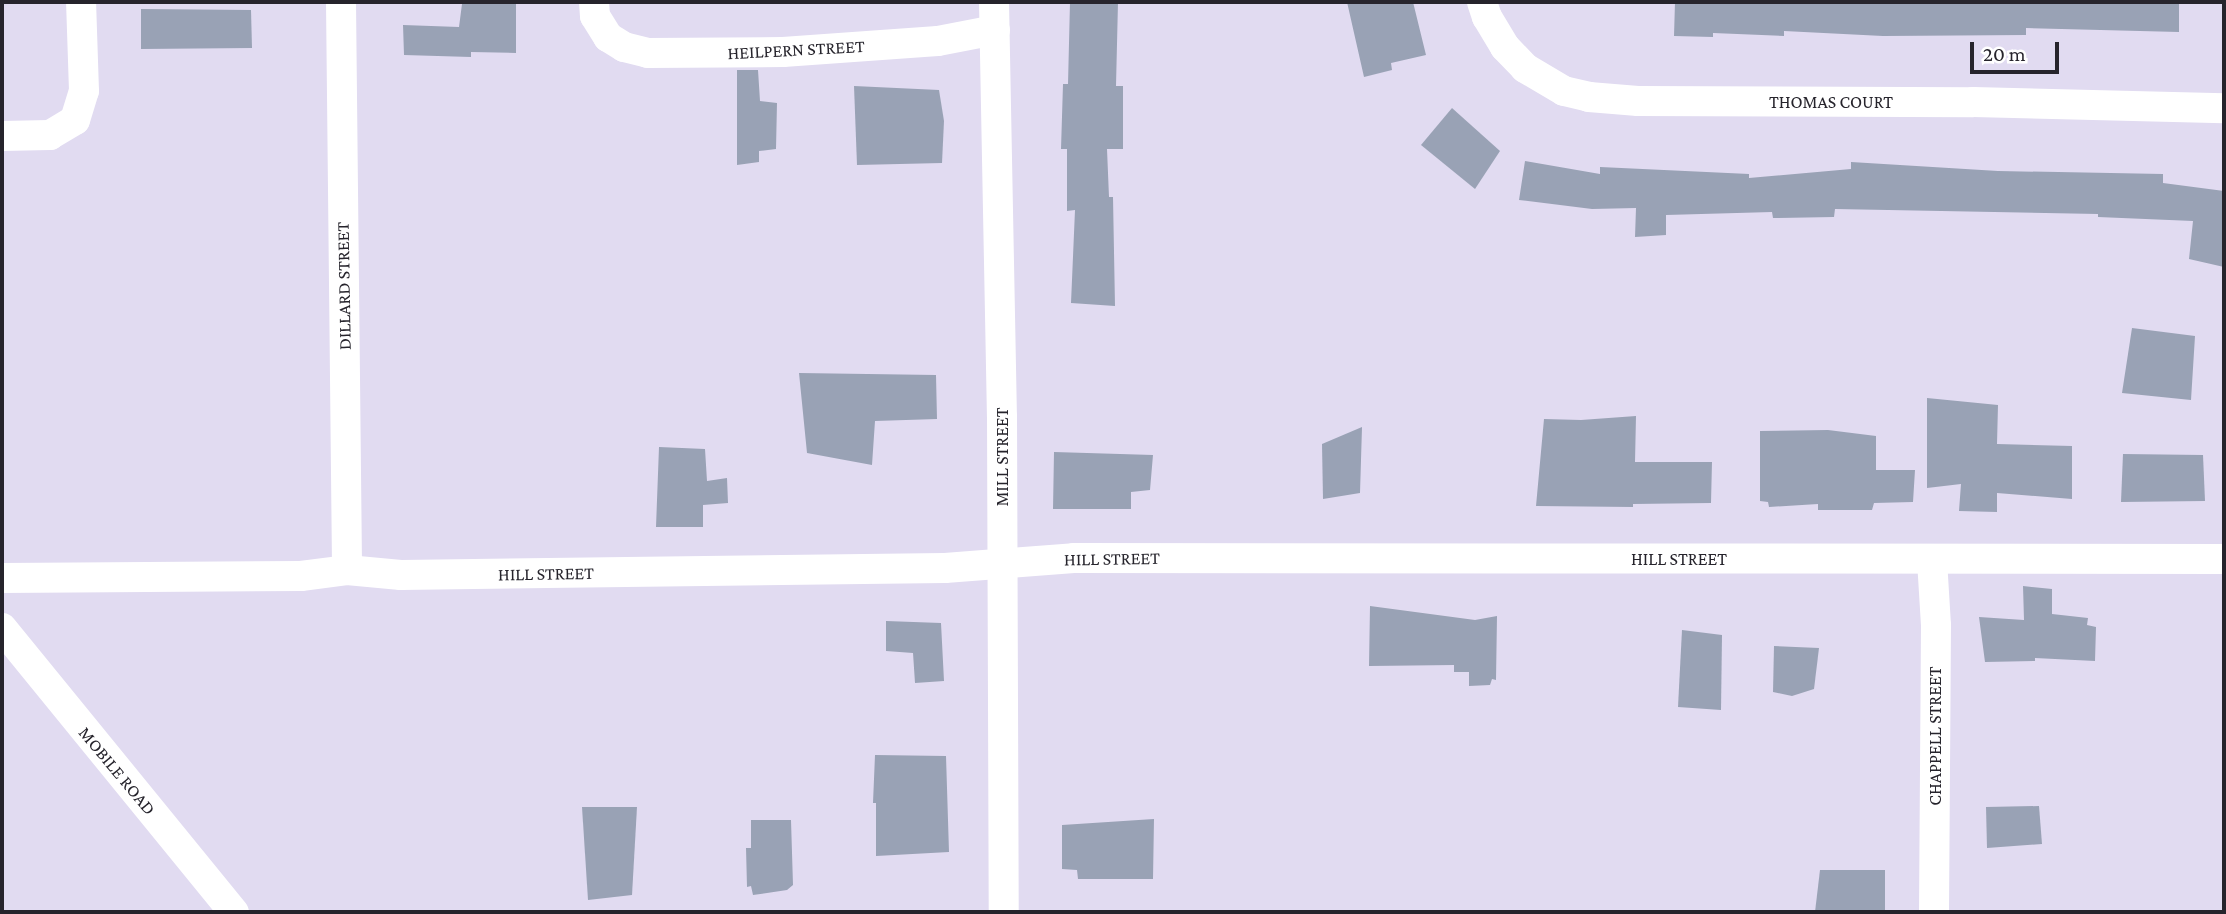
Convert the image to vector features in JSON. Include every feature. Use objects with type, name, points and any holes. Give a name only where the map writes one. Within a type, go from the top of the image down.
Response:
[{"type":"street","points":[[2,136],[50,135],[75,120],[85,91],[81,2]]},
{"type":"street","name":"DILLARD STREET","points":[[341,2],[347,570]]},
{"type":"street","name":"THOMAS COURT","points":[[1482,2],[1487,17],[1506,47],[1525,68],[1564,92],[1588,97],[1638,101],[1973,102],[2224,108]]},
{"type":"street","name":"HEILPERN STREET","points":[[598,16],[624,47],[648,53],[691,55],[938,41],[995,16]]},
{"type":"street","name":"MILL STREET","points":[[995,16],[1004,912]]},
{"type":"street","name":"HILL STREET","points":[[2,578],[301,576],[347,570],[401,575],[945,568],[1074,558],[2224,559]]},
{"type":"street","name":"CHAPPELL STREET","points":[[1932,560],[1936,625],[1934,912]]},
{"type":"street","name":"MOBILE ROAD","points":[[2,628],[234,912]]},
{"type":"building","points":[[1070,2],[1118,2],[1116,86],[1123,86],[1123,149],[1107,149],[1109,197],[1113,197],[1115,306],[1071,303],[1075,210],[1067,211],[1067,149],[1061,149],[1063,84],[1068,84]]},
{"type":"building","points":[[1347,2],[1413,2],[1426,55],[1391,63],[1392,70],[1364,77]]},
{"type":"building","points":[[1675,2],[2179,2],[2179,32],[2026,28],[2026,35],[1883,36],[1784,31],[1784,36],[1713,33],[1713,37],[1674,36]]},
{"type":"building","points":[[462,4],[516,4],[516,53],[471,52],[471,57],[404,55],[403,25],[459,27]]},
{"type":"building","points":[[141,9],[251,10],[252,48],[141,49]]},
{"type":"building","points":[[737,70],[758,70],[760,101],[777,103],[776,149],[759,151],[759,162],[737,165]]},
{"type":"building","points":[[854,86],[939,90],[944,121],[942,163],[857,165]]},
{"type":"building","points":[[1452,108],[1500,151],[1475,189],[1421,145]]},
{"type":"building","points":[[1525,161],[1600,174],[1600,167],[1749,174],[1749,178],[1851,169],[1851,162],[1998,171],[2163,174],[2163,183],[2224,191],[2224,267],[2189,259],[2193,221],[2098,217],[2098,214],[1835,209],[1834,217],[1773,218],[1772,212],[1666,215],[1666,235],[1635,237],[1636,208],[1592,209],[1519,200]]},
{"type":"building","points":[[2132,328],[2195,336],[2191,400],[2122,393]]},
{"type":"building","points":[[799,373],[936,375],[937,419],[875,421],[872,465],[807,453]]},
{"type":"building","points":[[1927,398],[1998,405],[1997,444],[2072,446],[2072,499],[1997,493],[1997,512],[1959,511],[1961,484],[1927,488]]},
{"type":"building","points":[[1636,416],[1635,462],[1712,462],[1711,503],[1633,504],[1633,507],[1536,506],[1544,419],[1581,420]]},
{"type":"building","points":[[1362,427],[1360,493],[1323,499],[1322,444]]},
{"type":"building","points":[[1828,430],[1876,436],[1876,470],[1915,470],[1913,502],[1874,503],[1872,510],[1818,510],[1818,504],[1769,507],[1768,502],[1760,501],[1760,431]]},
{"type":"building","points":[[659,447],[705,449],[707,481],[727,478],[728,503],[703,505],[703,527],[656,527]]},
{"type":"building","points":[[1054,452],[1153,455],[1150,490],[1131,492],[1131,509],[1053,509]]},
{"type":"building","points":[[2123,454],[2203,455],[2205,501],[2121,502]]},
{"type":"building","points":[[2023,586],[2052,589],[2052,614],[2088,618],[2087,625],[2096,627],[2095,661],[2035,658],[2035,661],[1985,662],[1979,617],[2024,620]]},
{"type":"building","points":[[1370,606],[1475,620],[1497,616],[1496,680],[1492,679],[1490,685],[1469,686],[1469,672],[1454,672],[1454,665],[1369,666]]},
{"type":"building","points":[[886,621],[941,623],[944,681],[915,683],[913,653],[886,651]]},
{"type":"building","points":[[1682,630],[1722,635],[1721,710],[1678,707]]},
{"type":"building","points":[[1774,646],[1819,648],[1814,689],[1792,696],[1773,692]]},
{"type":"building","points":[[875,755],[946,756],[949,852],[876,856],[876,803],[873,803]]},
{"type":"building","points":[[2039,806],[2042,844],[1987,848],[1986,807]]},
{"type":"building","points":[[582,807],[637,807],[632,895],[588,900]]},
{"type":"building","points":[[1154,819],[1153,879],[1078,879],[1077,870],[1062,869],[1062,825]]},
{"type":"building","points":[[751,820],[791,820],[793,885],[787,890],[753,895],[751,886],[747,887],[746,848],[751,848]]},
{"type":"building","points":[[1820,870],[1885,870],[1885,912],[1815,912]]}]
